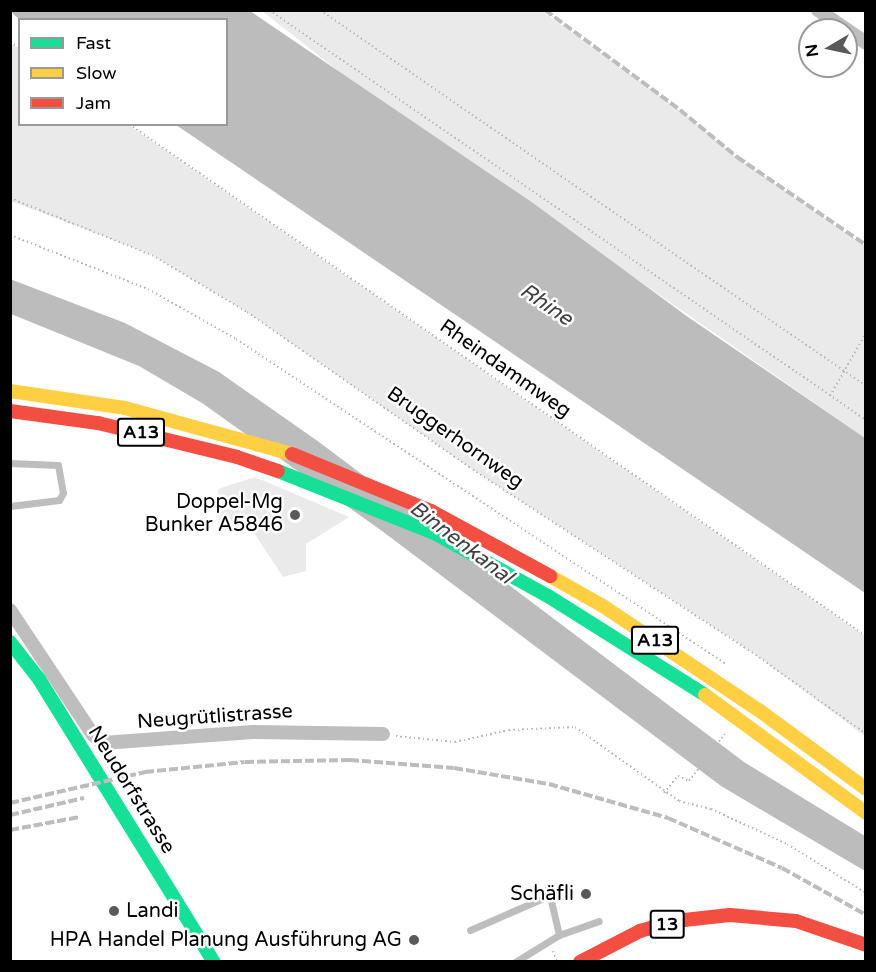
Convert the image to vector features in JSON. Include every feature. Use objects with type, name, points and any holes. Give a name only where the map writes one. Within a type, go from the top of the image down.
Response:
[{"type":"main road","name":"A13","points":[[10,391],[125,408],[201,426],[297,455],[431,511],[603,606],[760,711],[866,789]]},
{"type":"main road","name":"A13","points":[[10,411],[152,435],[269,467],[368,504],[500,569],[682,680],[866,813]]},
{"type":"main road","name":"Neudorfstrasse","points":[[10,642],[39,679],[213,962]]},
{"type":"main road","name":"13","points":[[580,962],[640,931],[694,918],[730,915],[796,921],[866,945]]},
{"type":"street","points":[[818,10],[866,43]]},
{"type":"street","name":"Neugrütlistrasse","points":[[10,610],[93,735],[103,743],[253,732],[383,734]]},
{"type":"lane","points":[[10,463],[58,465],[63,493],[59,500],[10,506]]},
{"type":"lane","points":[[470,930],[548,892],[559,935]]},
{"type":"lane","points":[[515,962],[559,935],[599,921]]},
{"type":"path","points":[[269,10],[866,420]]},
{"type":"path","points":[[320,10],[866,386]]},
{"type":"path","name":"Rheindammweg","points":[[132,126],[866,636]]},
{"type":"path","name":"Bruggerhornweg","points":[[10,198],[152,255],[248,312],[469,467],[752,652],[866,734]]},
{"type":"path","points":[[10,235],[148,289],[236,339],[734,669]]},
{"type":"path","points":[[830,396],[842,370],[866,333]]},
{"type":"path","points":[[383,734],[455,742],[509,730],[575,726],[664,793],[679,801],[711,809],[787,844],[866,893]]},
{"type":"path","points":[[664,793],[678,776],[689,781],[727,732]]},
{"type":"shaded area","points":[[262,11],[542,11],[680,110],[737,157],[865,246],[865,438],[341,73]]},
{"type":"shaded area","points":[[10,43],[18,48],[18,126],[130,126],[865,636],[865,736],[752,652],[469,467],[247,312],[152,255],[11,201]]},
{"type":"shaded area","points":[[255,477],[349,517],[306,544],[306,571],[283,577],[249,525],[219,526],[218,489]]},
{"type":"water","name":"Rhine","points":[[10,11],[250,11],[533,203],[688,317],[865,438],[865,593],[177,126],[228,126],[228,18],[18,18]]},
{"type":"water","points":[[10,279],[125,323],[219,372],[319,442],[744,762],[865,836],[865,871],[721,786],[382,531],[202,403],[139,366],[11,314]]},
{"type":"railway","points":[[545,10],[680,110],[737,157],[866,245]]},
{"type":"railway","points":[[10,803],[145,772],[245,762],[350,760],[454,768],[549,784],[668,818],[782,868],[866,915]]},
{"type":"railway","points":[[10,815],[84,798]]},
{"type":"railway","points":[[10,830],[80,817]]},
{"type":"traffic: fast","points":[[278,471],[436,534],[548,596],[705,695]]},
{"type":"traffic: fast","points":[[10,642],[39,679],[214,962]]},
{"type":"traffic: slow","points":[[10,391],[125,408],[292,454]]},
{"type":"traffic: slow","points":[[550,576],[603,606],[760,711],[866,789]]},
{"type":"traffic: slow","points":[[705,695],[866,813]]},
{"type":"traffic: jam","points":[[10,411],[98,423],[237,457],[278,471]]},
{"type":"traffic: jam","points":[[292,454],[431,511],[550,576]]},
{"type":"traffic: jam","points":[[580,962],[640,931],[675,921],[730,915],[796,921],[866,945]]},
{"type":"place","name":"Doppel-Mg Bunker A5846","points":[[295,515]]},
{"type":"place","name":"Schäfli","points":[[586,894]]},
{"type":"place","name":"Landi","points":[[114,911]]},
{"type":"place","name":"HPA Handel Planung Ausführung AG","points":[[414,940]]},
{"type":"water label","name":"Binnenkanal","points":[[461,543]]}]
